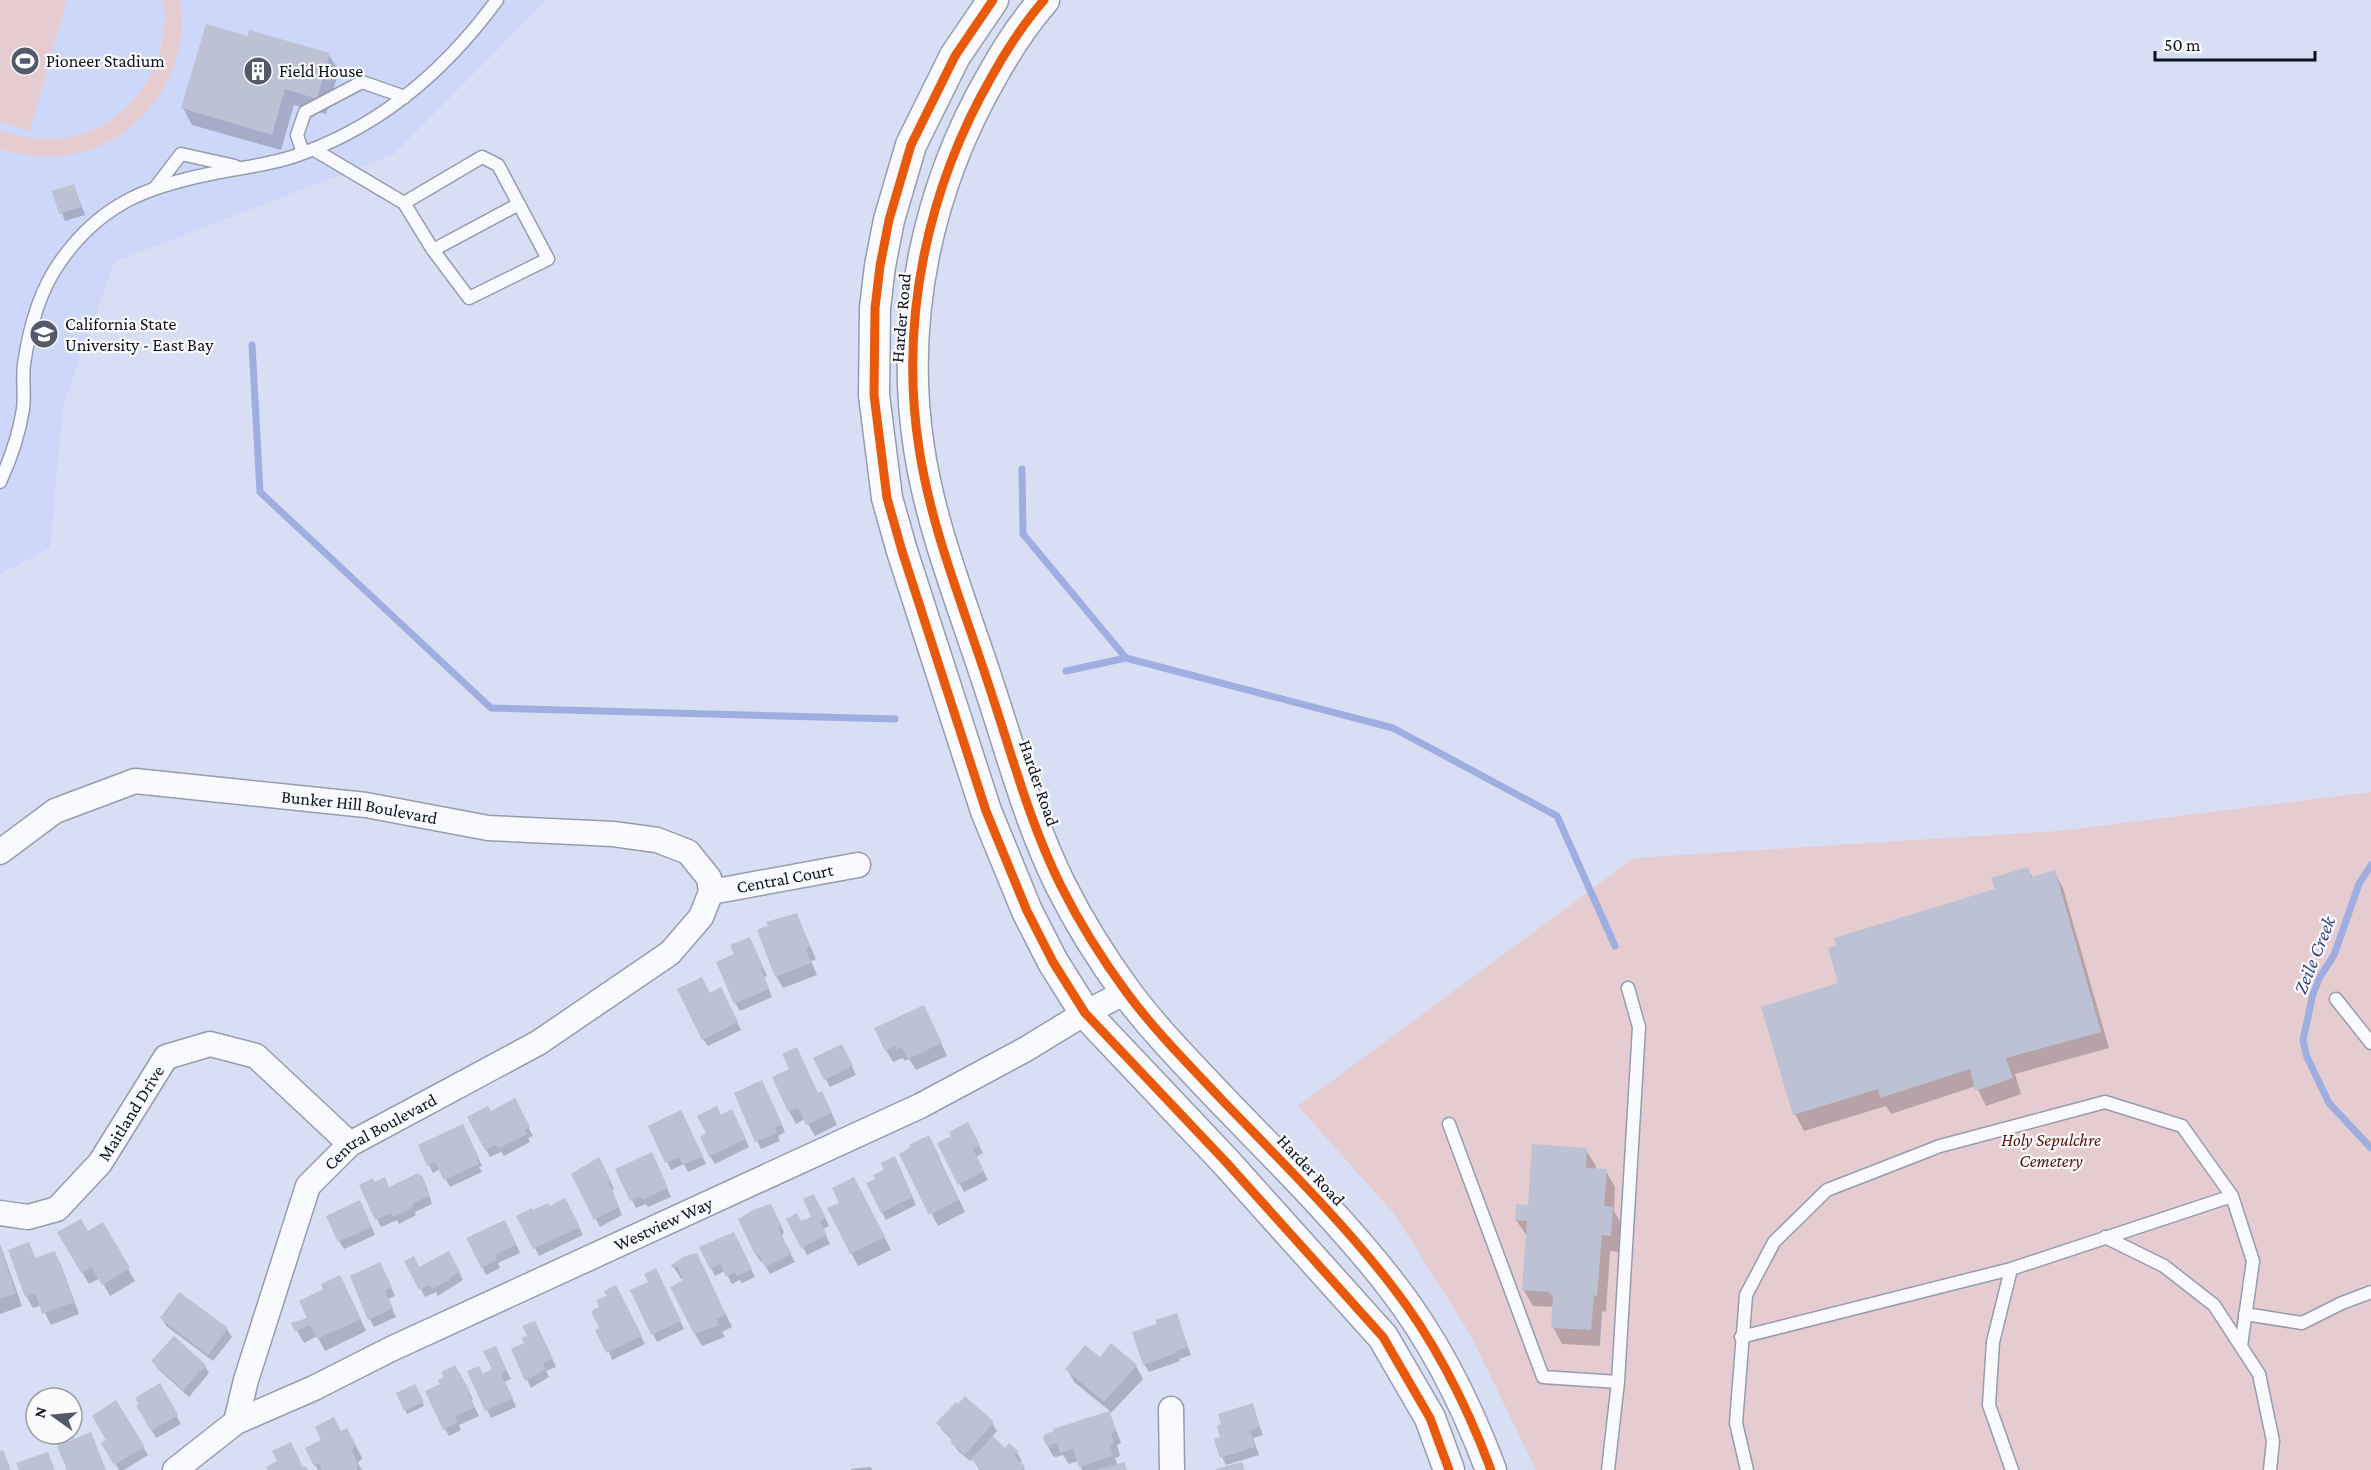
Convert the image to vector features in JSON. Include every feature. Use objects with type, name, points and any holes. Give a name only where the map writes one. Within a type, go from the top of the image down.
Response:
[{"type":"street","name":"Harder Road","points":[[993,0],[955,56],[930,103],[911,145],[886,232],[875,309],[875,406],[887,498],[902,551],[986,810],[1027,911],[1053,962],[1085,1013],[1225,1161],[1383,1337],[1430,1418],[1449,1470]]},
{"type":"street","name":"Harder Road","points":[[1044,0],[1002,59],[973,110],[949,165],[922,263],[915,315],[914,404],[919,448],[928,494],[1032,817],[1060,884],[1084,929],[1126,992],[1160,1035],[1353,1239],[1394,1288],[1427,1339],[1454,1388],[1476,1431],[1491,1470]]},
{"type":"street","name":"Bunker Hill Boulevard","points":[[0,852],[55,811],[135,781],[366,805],[488,828],[613,834],[657,840],[688,852],[709,878],[711,892]]},
{"type":"street","name":"Central Court","points":[[711,892],[858,865]]},
{"type":"street","name":"Central Boulevard","points":[[236,1422],[246,1380],[308,1186],[350,1144],[538,1043],[670,953],[701,917],[711,892]]},
{"type":"street","points":[[1085,1013],[1126,992]]},
{"type":"street","name":"Westview Way","points":[[236,1422],[920,1107],[1026,1049],[1085,1013]]},
{"type":"street","name":"Maitland Drive","points":[[0,1213],[28,1217],[57,1209],[100,1163],[166,1057],[210,1044],[256,1056],[350,1144]]},
{"type":"street","points":[[1171,1409],[1172,1470]]},
{"type":"street","points":[[175,1470],[236,1422]]},
{"type":"lane","points":[[0,482],[16,444],[22,411],[26,356],[38,310],[52,274],[66,254],[96,222],[118,204],[155,188],[276,161],[308,151],[362,125],[427,80],[480,25],[497,0]]},
{"type":"lane","points":[[404,203],[482,157],[498,165],[548,259],[469,298],[433,250],[404,203],[308,151],[297,135],[305,112],[362,82],[405,97]]},
{"type":"lane","points":[[155,188],[181,154],[242,168]]},
{"type":"lane","points":[[433,250],[519,204]]},
{"type":"lane","points":[[1608,1470],[1618,1382],[1639,1027],[1628,988]]},
{"type":"lane","points":[[2336,999],[2371,1043]]},
{"type":"lane","points":[[1747,1470],[1736,1423],[1741,1336],[1746,1295],[1774,1242],[1827,1190],[1940,1146],[2105,1102],[2182,1126],[2232,1196],[2253,1261],[2241,1346]]},
{"type":"lane","points":[[1449,1124],[1543,1377],[1618,1382]]},
{"type":"lane","points":[[1741,1336],[2011,1269],[2232,1196]]},
{"type":"lane","points":[[2105,1237],[2164,1266],[2214,1305],[2259,1374],[2273,1441],[2270,1470]]},
{"type":"lane","points":[[2011,1269],[1993,1342],[1989,1405],[2012,1470]]},
{"type":"lane","points":[[2245,1314],[2302,1323],[2342,1303],[2371,1292]]},
{"type":"shaded area","name":"California State University - East Bay","points":[[0,0],[547,0],[394,154],[114,262],[63,406],[50,548],[0,574]]},
{"type":"green space","name":"Pioneer Stadium","points":[[0,0],[67,0],[30,131],[0,122]]},
{"type":"green space","points":[[163,0],[180,0],[182,25],[179,50],[160,95],[145,114],[126,130],[105,143],[82,152],[61,156],[41,156],[0,149],[0,131],[41,139],[80,135],[103,125],[123,111],[139,93],[152,72],[161,49],[164,25]]},
{"type":"green space","name":"Holy Sepulchre Cemetery","points":[[2371,792],[2371,1470],[1536,1470],[1470,1334],[1395,1215],[1298,1106],[1634,858],[2059,831]]},
{"type":"building","name":"Field House","points":[[206,24],[248,36],[249,30],[330,53],[317,99],[285,89],[272,135],[181,108]]},
{"type":"building","points":[[74,184],[81,207],[59,214],[52,191]]},
{"type":"building","points":[[2028,867],[2031,877],[2055,870],[2101,1032],[2006,1058],[2013,1078],[1975,1091],[1970,1069],[1880,1098],[1878,1089],[1793,1115],[1761,1007],[1838,983],[1828,948],[1836,946],[1834,938],[1995,889],[1991,878]]},
{"type":"building","points":[[797,913],[810,947],[806,948],[811,963],[775,977],[757,930],[768,925],[766,922]]},
{"type":"building","points":[[750,937],[763,967],[761,969],[769,989],[734,1004],[716,962],[734,954],[730,945]]},
{"type":"building","points":[[702,977],[710,993],[721,987],[738,1022],[702,1040],[677,989]]},
{"type":"building","points":[[924,1005],[942,1043],[908,1059],[902,1047],[896,1050],[895,1046],[885,1051],[874,1028]]},
{"type":"building","points":[[842,1044],[853,1066],[824,1080],[813,1058]]},
{"type":"building","points":[[797,1047],[818,1093],[822,1091],[832,1113],[806,1125],[798,1107],[788,1112],[772,1077],[789,1069],[782,1054]]},
{"type":"building","points":[[762,1080],[782,1124],[775,1128],[777,1133],[755,1142],[734,1093]]},
{"type":"building","points":[[515,1098],[530,1127],[525,1130],[527,1134],[498,1149],[496,1145],[485,1150],[467,1117],[488,1106],[491,1111]]},
{"type":"building","points":[[717,1106],[721,1115],[732,1109],[746,1139],[709,1157],[700,1137],[706,1133],[697,1116]]},
{"type":"building","points":[[681,1110],[703,1156],[683,1165],[679,1157],[665,1163],[648,1126]]},
{"type":"building","points":[[968,1122],[980,1145],[973,1149],[984,1171],[958,1185],[937,1143],[951,1136],[949,1132]]},
{"type":"building","points":[[463,1124],[479,1158],[476,1159],[479,1164],[444,1180],[435,1162],[427,1166],[418,1145]]},
{"type":"building","points":[[929,1135],[959,1200],[929,1215],[899,1154],[910,1148],[909,1145]]},
{"type":"building","points":[[1532,1144],[1587,1148],[1586,1168],[1607,1169],[1604,1206],[1613,1207],[1611,1236],[1602,1235],[1597,1296],[1594,1295],[1591,1330],[1551,1328],[1553,1295],[1550,1292],[1522,1290],[1527,1221],[1515,1220],[1516,1204],[1528,1205]]},
{"type":"building","points":[[652,1152],[668,1188],[642,1200],[640,1197],[630,1201],[615,1169]]},
{"type":"building","points":[[895,1156],[912,1197],[881,1213],[866,1183],[875,1179],[873,1175],[884,1170],[881,1163]]},
{"type":"building","points":[[599,1157],[611,1181],[608,1182],[619,1207],[594,1220],[571,1174]]},
{"type":"building","points":[[418,1173],[422,1175],[429,1196],[393,1217],[391,1213],[375,1220],[359,1185],[373,1178],[375,1182],[385,1177],[389,1187]]},
{"type":"building","points":[[854,1177],[885,1237],[850,1254],[827,1208],[839,1203],[832,1188]]},
{"type":"building","points":[[814,1194],[826,1218],[820,1221],[827,1235],[801,1248],[786,1219],[797,1213],[801,1221],[811,1217],[803,1199]]},
{"type":"building","points":[[565,1198],[580,1227],[533,1249],[516,1216],[548,1203],[550,1206]]},
{"type":"building","points":[[360,1200],[372,1227],[338,1242],[326,1216]]},
{"type":"building","points":[[771,1204],[781,1224],[778,1226],[782,1237],[792,1254],[765,1267],[758,1254],[755,1255],[738,1219],[755,1209]]},
{"type":"building","points":[[81,1219],[88,1231],[103,1222],[130,1268],[102,1285],[91,1267],[81,1273],[57,1232]]},
{"type":"building","points":[[505,1220],[516,1245],[495,1255],[497,1260],[481,1268],[466,1238]]},
{"type":"building","points":[[734,1232],[752,1269],[737,1276],[735,1272],[726,1277],[720,1264],[710,1269],[699,1247]]},
{"type":"building","points":[[29,1242],[35,1258],[55,1251],[74,1302],[42,1314],[35,1293],[25,1297],[8,1250]]},
{"type":"building","points":[[0,1246],[16,1294],[0,1299]]},
{"type":"building","points":[[449,1251],[460,1272],[432,1289],[430,1285],[419,1290],[404,1261],[414,1256],[419,1267]]},
{"type":"building","points":[[697,1253],[726,1315],[717,1319],[719,1325],[694,1334],[670,1287],[683,1280],[677,1266],[672,1268],[671,1265],[685,1256]]},
{"type":"building","points":[[380,1262],[392,1287],[385,1291],[393,1308],[368,1320],[350,1276]]},
{"type":"building","points":[[656,1268],[681,1321],[651,1335],[630,1290],[648,1282],[644,1274]]},
{"type":"building","points":[[340,1275],[361,1319],[317,1339],[310,1325],[295,1332],[291,1323],[307,1318],[299,1301],[323,1289],[321,1284]]},
{"type":"building","points":[[616,1285],[642,1336],[606,1353],[595,1330],[599,1328],[591,1311],[599,1307],[596,1300],[606,1296],[604,1291]]},
{"type":"building","points":[[179,1292],[228,1328],[208,1355],[160,1318]]},
{"type":"building","points":[[1177,1313],[1188,1347],[1143,1365],[1132,1332],[1157,1324],[1155,1320]]},
{"type":"building","points":[[535,1321],[553,1359],[543,1363],[546,1369],[525,1381],[511,1349],[524,1343],[521,1338],[527,1336],[522,1326]]},
{"type":"building","points":[[174,1336],[206,1365],[183,1390],[151,1361]]},
{"type":"building","points":[[1111,1343],[1137,1365],[1104,1402],[1065,1369],[1085,1345],[1100,1357]]},
{"type":"building","points":[[496,1346],[507,1371],[501,1374],[513,1398],[485,1411],[467,1371],[479,1366],[483,1374],[492,1369],[483,1351]]},
{"type":"building","points":[[455,1365],[470,1391],[468,1392],[475,1407],[455,1417],[458,1422],[443,1430],[425,1391],[440,1384],[438,1380],[444,1377],[441,1372]]},
{"type":"building","points":[[160,1383],[178,1415],[151,1431],[136,1405],[139,1404],[135,1398]]},
{"type":"building","points":[[415,1384],[424,1402],[404,1411],[396,1393]]},
{"type":"building","points":[[965,1396],[994,1422],[965,1455],[950,1442],[953,1439],[936,1423]]},
{"type":"building","points":[[116,1400],[145,1447],[114,1465],[101,1443],[106,1440],[92,1416]]},
{"type":"building","points":[[1253,1403],[1260,1427],[1250,1430],[1255,1447],[1220,1458],[1214,1439],[1220,1437],[1217,1426],[1221,1424],[1218,1414]]},
{"type":"building","points":[[1109,1411],[1116,1431],[1111,1433],[1114,1444],[1110,1445],[1113,1456],[1079,1467],[1073,1449],[1060,1453],[1057,1443],[1048,1446],[1045,1443],[1043,1438],[1045,1434],[1054,1431],[1053,1429]]},
{"type":"building","points":[[334,1417],[341,1431],[347,1428],[356,1445],[352,1450],[358,1464],[357,1470],[322,1470],[319,1464],[314,1466],[305,1448],[321,1440],[315,1427]]},
{"type":"building","points":[[91,1432],[106,1470],[67,1470],[57,1446],[84,1446],[84,1435]]},
{"type":"building","points":[[993,1436],[1005,1448],[1009,1443],[1019,1452],[1014,1456],[1025,1466],[1021,1470],[982,1470],[971,1459]]},
{"type":"building","points":[[291,1442],[303,1467],[306,1466],[308,1470],[268,1470],[266,1467],[277,1461],[272,1451]]},
{"type":"building","points":[[3,1450],[11,1470],[0,1470],[0,1451]]},
{"type":"building","points":[[48,1452],[55,1470],[19,1470],[16,1463]]},
{"type":"building","points":[[1125,1462],[1126,1470],[1098,1470],[1098,1469]]},
{"type":"building","points":[[1242,1462],[1245,1470],[1216,1470],[1216,1469]]},
{"type":"waterway","points":[[252,345],[260,492],[491,708],[895,719]]},
{"type":"waterway","points":[[1022,469],[1023,534],[1126,658]]},
{"type":"waterway","points":[[1066,671],[1126,658],[1393,728],[1557,816],[1615,946]]},
{"type":"waterway","name":"Zeile Creek","points":[[2371,865],[2359,884],[2334,955],[2320,977],[2313,994],[2303,1040],[2307,1057],[2329,1103],[2371,1148]]},
{"type":"cycle path","points":[[993,0],[955,56],[911,145],[889,220],[880,266],[875,308],[874,395],[887,498],[902,551],[986,811],[1027,911],[1053,962],[1085,1013],[1225,1161],[1383,1337],[1430,1418],[1449,1470]]},
{"type":"cycle path","points":[[1044,0],[1010,46],[970,119],[951,163],[924,255],[916,303],[913,351],[914,400],[924,478],[940,539],[1031,814],[1050,862],[1084,928],[1118,980],[1149,1021],[1331,1214],[1392,1286],[1422,1329],[1448,1374],[1491,1470]]},
{"type":"place","name":"Pioneer Stadium","points":[[25,61]]},
{"type":"place","name":"Field House","points":[[258,71]]},
{"type":"place","name":"California State University - East Bay","points":[[44,334]]}]
